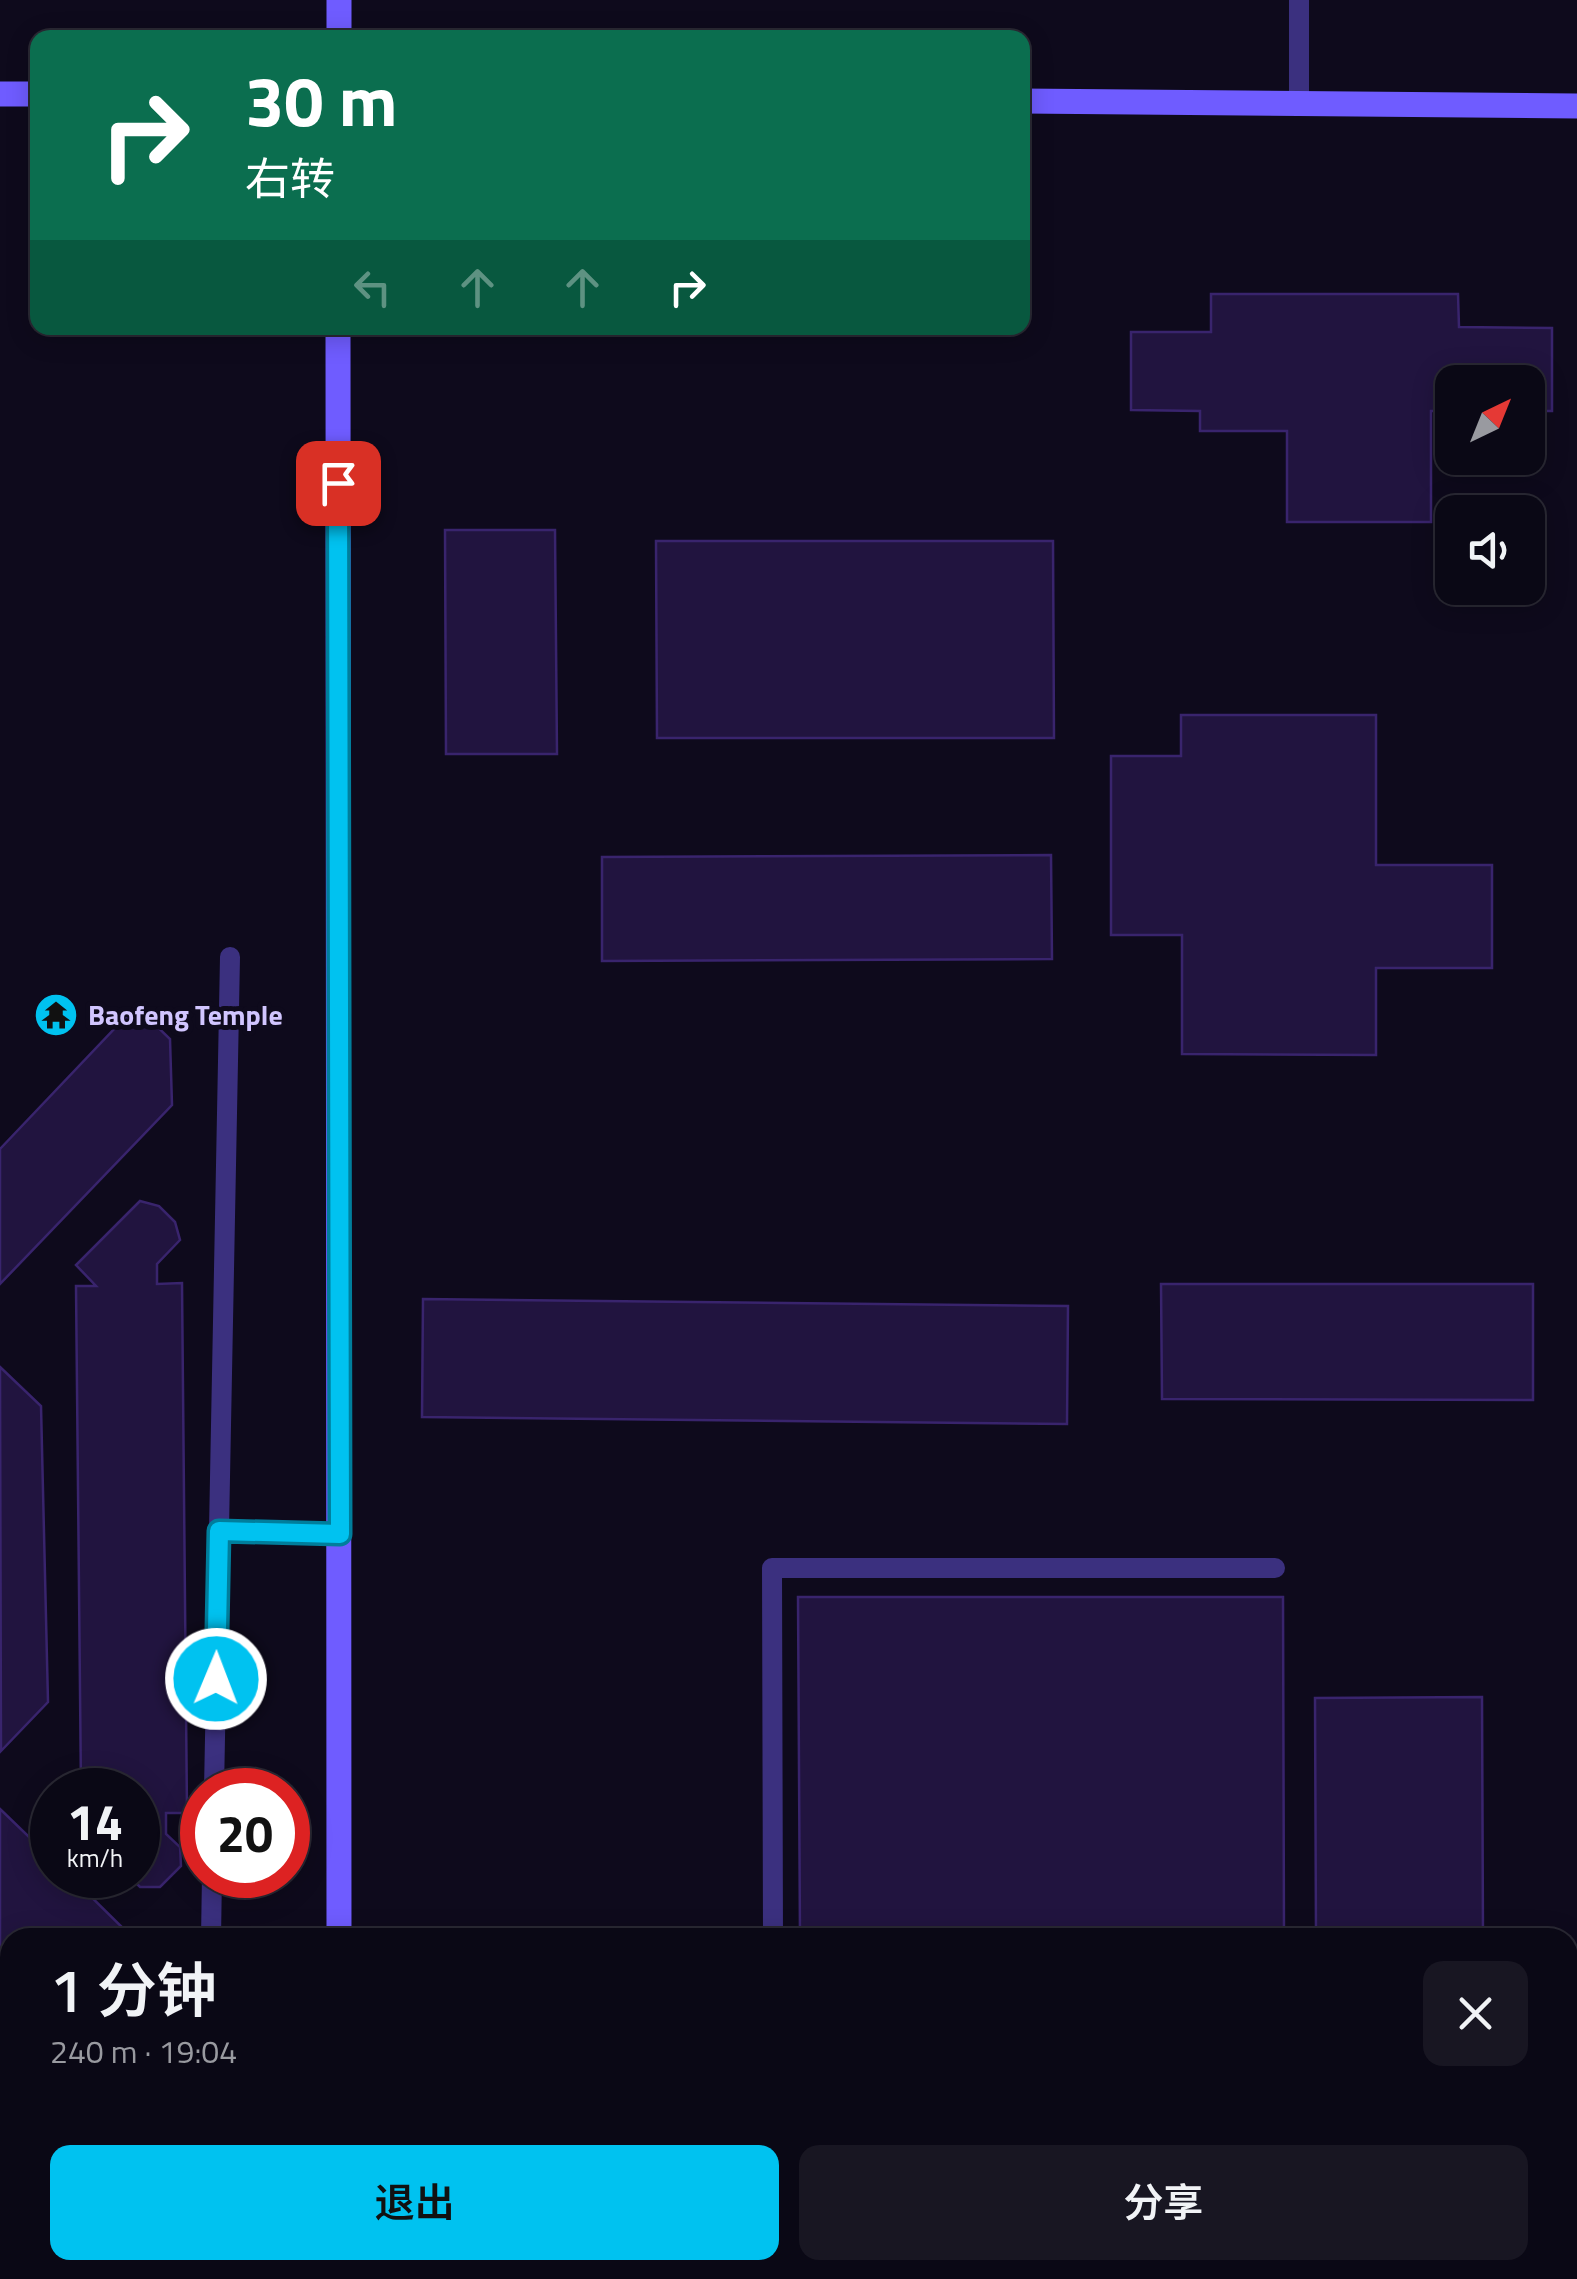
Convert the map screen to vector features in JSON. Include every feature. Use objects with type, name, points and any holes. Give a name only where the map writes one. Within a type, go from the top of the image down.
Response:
[{"type":"street","points":[[338,30],[339,0]]},
{"type":"street","points":[[0,94],[30,94]]},
{"type":"street","points":[[1030,102],[1577,106]]},
{"type":"street","points":[[338,335],[339,1928]]},
{"type":"lane","points":[[1299,0],[1299,104]]},
{"type":"lane","points":[[214,1768],[230,957]]},
{"type":"lane","points":[[219,1531],[340,1534]]},
{"type":"lane","points":[[773,1928],[772,1568],[1275,1568]]},
{"type":"lane","points":[[211,1928],[212,1898]]},
{"type":"building","points":[[1211,294],[1458,294],[1459,327],[1552,328],[1552,411],[1545,411],[1545,365],[1435,365],[1431,522],[1287,522],[1287,431],[1200,431],[1200,411],[1131,410],[1131,332],[1211,332]]},
{"type":"building","points":[[445,530],[555,530],[557,754],[446,754]]},
{"type":"building","points":[[656,541],[1053,541],[1054,738],[657,738]]},
{"type":"building","points":[[1181,715],[1376,715],[1376,865],[1492,865],[1492,968],[1376,968],[1376,1055],[1182,1054],[1182,935],[1111,935],[1111,756],[1181,756]]},
{"type":"building","points":[[1051,855],[1052,959],[602,961],[602,857]]},
{"type":"building","points":[[136,1006],[170,1039],[172,1105],[0,1284],[0,1149]]},
{"type":"building","points":[[140,1201],[159,1206],[175,1222],[180,1240],[157,1264],[157,1284],[182,1283],[187,1768],[180,1768],[180,1813],[166,1813],[166,1834],[180,1847],[180,1867],[160,1887],[160,1768],[81,1768],[76,1286],[96,1286],[76,1265]]},
{"type":"building","points":[[1161,1284],[1533,1284],[1533,1400],[1162,1399]]},
{"type":"building","points":[[423,1299],[1068,1306],[1067,1424],[422,1417]]},
{"type":"building","points":[[0,1367],[41,1406],[48,1702],[1,1751]]},
{"type":"building","points":[[798,1597],[1283,1597],[1284,1928],[800,1928]]},
{"type":"building","points":[[1482,1697],[1483,1928],[1316,1928],[1315,1698]]},
{"type":"building","points":[[0,1809],[30,1838],[30,1898],[92,1898],[123,1928],[0,1928]]},
{"type":"place","name":"Baofeng Temple","points":[[56,1015]]},
{"type":"route","points":[[216,1679],[219,1531],[340,1534],[338,483]]}]
